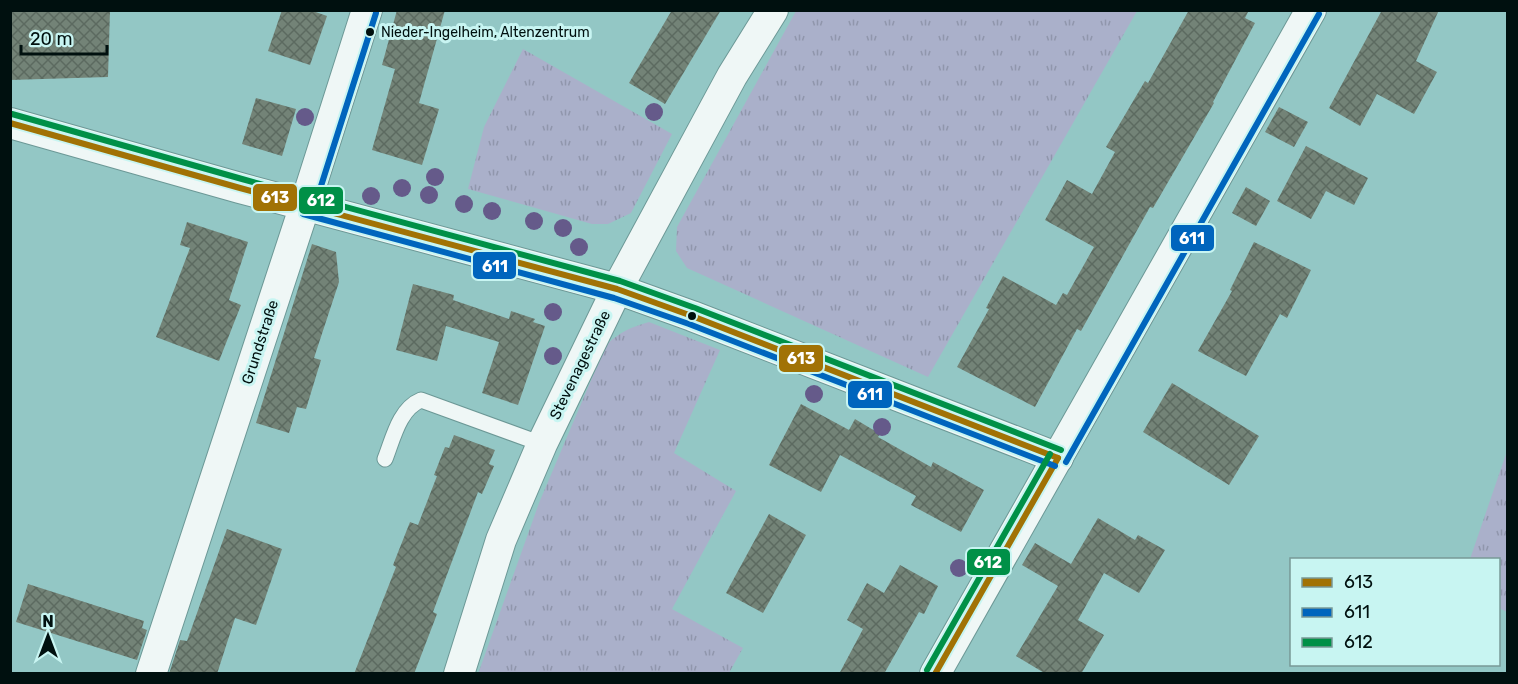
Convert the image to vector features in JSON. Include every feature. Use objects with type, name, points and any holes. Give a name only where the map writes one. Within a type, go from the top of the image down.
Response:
[{"type":"street","name":"Grundstraße","points":[[152,674],[367,10]]},
{"type":"street","name":"Stevenagestraße","points":[[459,674],[501,540],[542,444],[617,289],[732,76],[772,10]]},
{"type":"street","points":[[935,674],[1311,10]]},
{"type":"street","points":[[10,123],[305,206],[617,289],[1058,458]]},
{"type":"lane","points":[[385,459],[403,415],[412,403],[421,400],[542,444]]},
{"type":"green space","points":[[796,11],[1137,11],[928,377],[687,268],[676,251],[677,227]]},
{"type":"green space","points":[[523,49],[672,134],[631,213],[608,224],[592,224],[468,189],[484,127]]},
{"type":"green space","points":[[649,322],[720,350],[674,453],[736,491],[672,609],[743,648],[729,673],[478,674],[539,503],[606,345],[626,330]]},
{"type":"green space","points":[[1507,451],[1507,612],[1500,608],[1500,558],[1470,558]]},
{"type":"building","points":[[10,10],[110,10],[108,77],[10,80]]},
{"type":"building","points":[[282,10],[310,10],[327,16],[310,65],[268,51]]},
{"type":"building","points":[[397,10],[445,10],[419,103],[439,109],[422,165],[372,150],[395,69],[382,65]]},
{"type":"building","points":[[672,10],[721,10],[665,104],[629,83]]},
{"type":"building","points":[[1189,10],[1249,10],[1245,18],[1255,23],[1214,103],[1153,208],[1150,207],[1081,331],[1077,329],[1035,407],[957,367],[989,309],[986,308],[1003,276],[1056,305],[1063,293],[1067,295],[1094,247],[1045,220],[1067,180],[1092,194],[1115,152],[1106,147],[1145,81],[1148,83]]},
{"type":"building","points":[[1382,10],[1439,10],[1416,61],[1437,72],[1414,114],[1377,94],[1360,126],[1329,108]]},
{"type":"building","points":[[256,98],[296,109],[282,156],[242,144]]},
{"type":"building","points":[[1279,107],[1308,122],[1294,147],[1265,132]]},
{"type":"building","points":[[1306,146],[1368,178],[1354,205],[1326,191],[1311,219],[1277,201]]},
{"type":"building","points":[[1246,187],[1270,201],[1256,226],[1232,213]]},
{"type":"building","points":[[187,222],[248,242],[229,300],[241,305],[219,361],[156,337],[190,248],[180,245]]},
{"type":"building","points":[[1254,242],[1311,270],[1287,318],[1280,314],[1246,376],[1198,351],[1232,291],[1230,290]]},
{"type":"building","points":[[312,244],[336,252],[339,282],[314,358],[321,360],[306,409],[297,407],[289,433],[256,423]]},
{"type":"building","points":[[413,284],[454,295],[453,300],[509,319],[511,311],[535,319],[533,322],[545,326],[518,405],[482,393],[499,342],[446,326],[437,361],[396,350]]},
{"type":"building","points":[[1172,383],[1259,436],[1229,485],[1143,432]]},
{"type":"building","points":[[801,404],[849,430],[855,419],[880,434],[878,437],[931,467],[933,462],[984,490],[961,532],[911,505],[916,496],[840,455],[821,492],[769,465]]},
{"type":"building","points":[[454,435],[495,450],[489,464],[494,466],[482,494],[478,492],[433,612],[437,614],[414,674],[354,674],[396,567],[393,565],[410,522],[418,525],[437,476],[434,475],[445,447],[449,448]]},
{"type":"building","points":[[769,514],[806,535],[763,613],[726,593]]},
{"type":"building","points":[[1098,518],[1135,540],[1138,535],[1165,550],[1139,593],[1104,573],[1078,620],[1104,635],[1081,674],[1046,674],[1016,656],[1058,586],[1022,565],[1035,543],[1071,564]]},
{"type":"building","points":[[227,529],[282,549],[256,625],[235,618],[217,674],[169,674],[180,640],[187,641]]},
{"type":"building","points":[[900,565],[938,586],[924,614],[919,612],[884,674],[839,674],[863,629],[847,620],[867,583],[884,593]]},
{"type":"building","points":[[28,584],[144,621],[142,628],[147,630],[137,660],[16,622]]},
{"type":"transit line","name":"611","points":[[314,208],[376,13]]},
{"type":"transit line","name":"611","points":[[1066,462],[1319,14]]},
{"type":"transit line","name":"612","points":[[12,114],[620,281],[1061,450]]},
{"type":"transit line","name":"613","points":[[10,123],[240,188],[617,289],[1058,458]]},
{"type":"transit line","name":"611","points":[[303,214],[614,298],[689,324],[1055,466]]},
{"type":"transit line","name":"612","points":[[927,670],[1050,454]]},
{"type":"transit line","name":"613","points":[[935,674],[1058,458]]},
{"type":"place","name":"Nieder-Ingelheim, Altenzentrum","points":[[370,32]]}]
